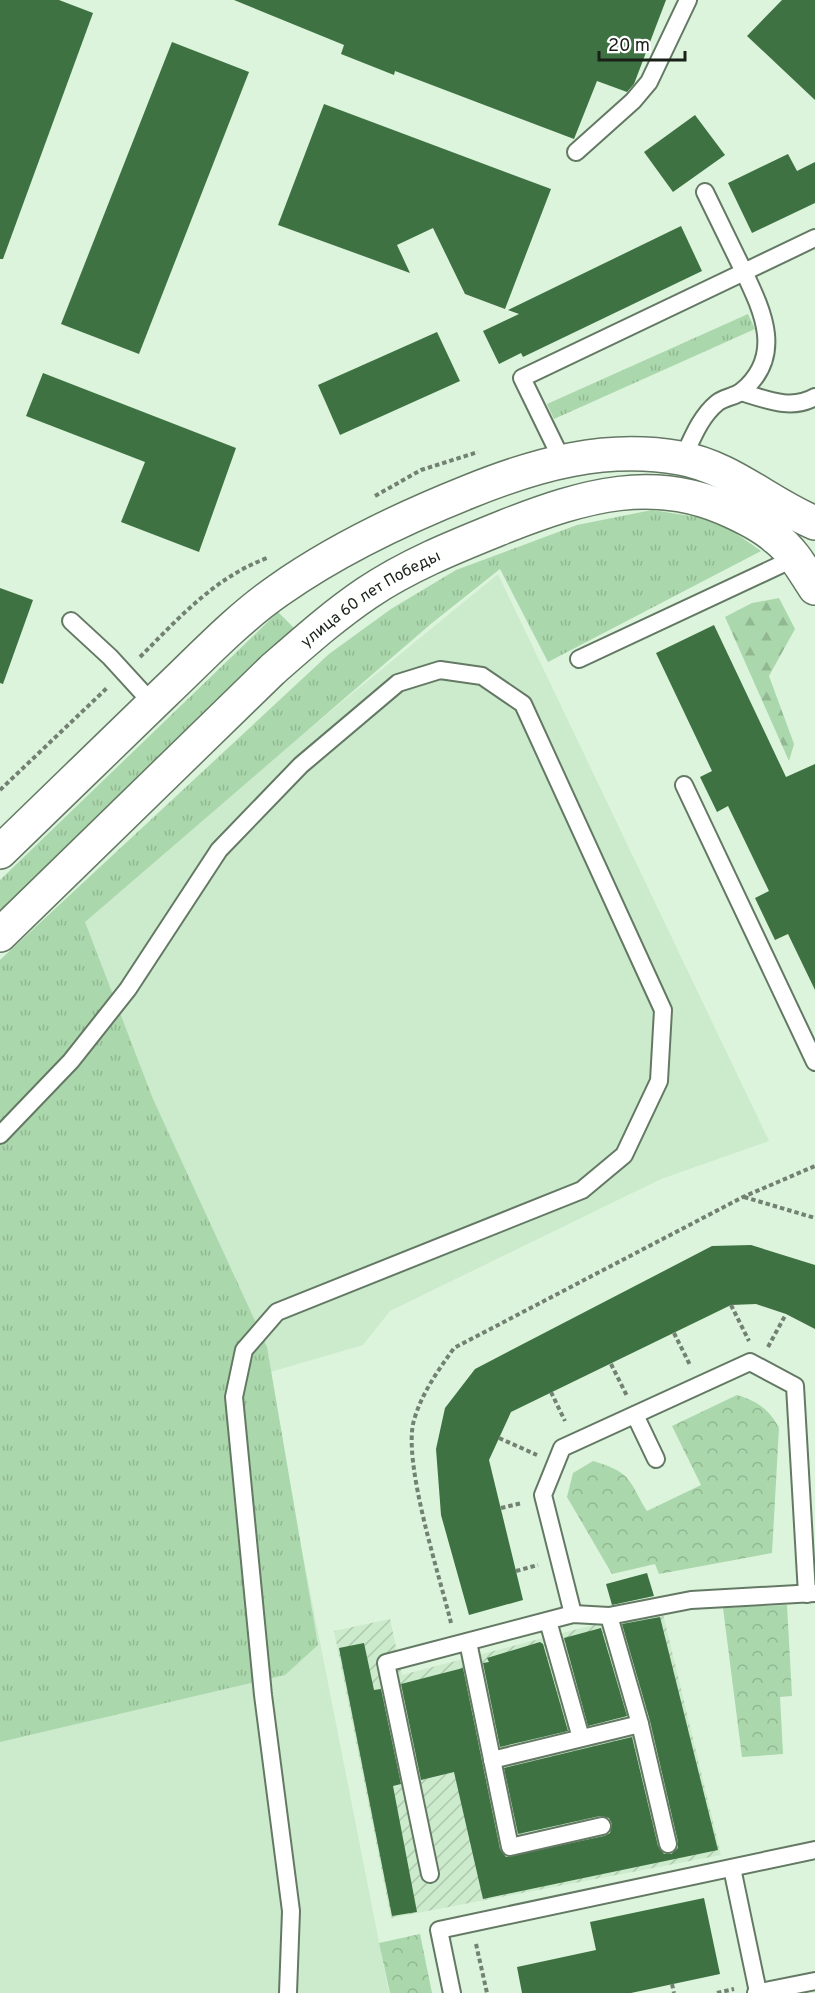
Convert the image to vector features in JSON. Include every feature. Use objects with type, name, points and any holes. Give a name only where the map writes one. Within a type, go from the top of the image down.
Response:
[{"type":"main road","points":[[0,852],[231,629],[279,590],[336,554],[422,510],[504,477],[562,460],[605,453],[647,453],[683,458],[723,472],[815,523]]},
{"type":"main road","name":"улица 60 лет Победы","points":[[0,935],[279,663],[317,630],[369,592],[437,554],[535,515],[589,498],[639,490],[681,493],[720,505],[752,521],[776,538],[795,558],[815,588]]},
{"type":"lane","points":[[576,152],[633,101],[649,82],[688,0]]},
{"type":"lane","points":[[683,458],[700,423],[718,402],[741,392],[756,374],[765,354],[768,332],[758,301],[705,192]]},
{"type":"lane","points":[[562,460],[522,378],[815,238]]},
{"type":"lane","points":[[741,392],[785,404],[807,402],[815,398]]},
{"type":"lane","points":[[579,659],[795,558]]},
{"type":"lane","points":[[71,621],[110,657],[153,704]]},
{"type":"lane","points":[[0,1134],[71,1061],[121,998],[219,850],[301,765],[398,683],[440,670],[482,676],[523,704],[663,1010],[659,1081],[624,1155],[582,1190],[277,1312],[244,1350],[234,1397],[263,1695],[291,1911],[288,1993]]},
{"type":"lane","points":[[684,785],[815,1062]]},
{"type":"lane","points":[[430,1874],[386,1663],[461,1638],[573,1614],[609,1616],[691,1600],[811,1593],[795,1386],[750,1362],[632,1408],[561,1448],[543,1495],[573,1614]]},
{"type":"lane","points":[[632,1408],[656,1459]]},
{"type":"lane","points":[[609,1616],[640,1724],[668,1844]]},
{"type":"lane","points":[[548,1621],[581,1738]]},
{"type":"lane","points":[[461,1638],[492,1760],[510,1847],[602,1826]]},
{"type":"lane","points":[[492,1760],[640,1724]]},
{"type":"lane","points":[[452,1993],[439,1930],[815,1850]]},
{"type":"lane","points":[[732,1868],[757,1992],[815,1981]]},
{"type":"path","points":[[461,1638],[411,1459],[413,1423],[427,1387],[453,1348],[743,1197],[815,1166]]},
{"type":"path","points":[[743,1197],[815,1218]]},
{"type":"path","points":[[731,1305],[752,1347]]},
{"type":"path","points":[[766,1350],[786,1314]]},
{"type":"path","points":[[674,1333],[694,1373]]},
{"type":"path","points":[[610,1364],[632,1408]]},
{"type":"path","points":[[551,1392],[570,1430]]},
{"type":"path","points":[[499,1438],[543,1457]]},
{"type":"path","points":[[501,1508],[513,1505]]},
{"type":"path","points":[[516,1571],[528,1568]]},
{"type":"path","points":[[472,1922],[487,1993]]},
{"type":"path","points":[[672,1984],[674,1993]]},
{"type":"path","points":[[717,1993],[738,1989]]},
{"type":"shaded area","points":[[498,574],[769,1141],[661,1179],[390,1311],[363,1345],[267,1373],[389,1993],[0,1993],[0,1021],[87,911]]},
{"type":"shaded area","points":[[663,1614],[721,1855],[391,1918],[334,1631],[390,1619],[402,1675],[597,1624]]},
{"type":"green space","points":[[748,314],[755,329],[554,419],[547,404]]},
{"type":"green space","points":[[652,510],[717,520],[761,551],[548,662],[500,569],[432,623],[85,922],[153,1099],[267,1347],[318,1645],[285,1675],[0,1742],[0,960],[329,654],[391,609],[456,570],[577,525]]},
{"type":"green space","points":[[779,598],[795,629],[769,676],[794,744],[789,761],[725,617],[752,603]]},
{"type":"green space","points":[[278,612],[295,629],[0,913],[0,880]]},
{"type":"green space","points":[[737,1395],[762,1407],[779,1428],[772,1553],[659,1574],[655,1564],[612,1574],[567,1497],[573,1473],[593,1461],[616,1470],[628,1479],[647,1511],[701,1485],[672,1426]]},
{"type":"green space","points":[[787,1605],[792,1696],[780,1697],[783,1754],[742,1757],[723,1608]]},
{"type":"green space","points":[[420,1934],[432,1993],[390,1993],[379,1943]]},
{"type":"building","points":[[0,0],[59,0],[93,13],[3,259],[0,259]]},
{"type":"building","points":[[234,0],[666,0],[634,84],[627,92],[597,81],[574,139],[395,71],[394,75],[341,54],[344,45]]},
{"type":"building","points":[[782,0],[815,0],[815,100],[747,36]]},
{"type":"building","points":[[172,42],[249,72],[139,354],[61,324]]},
{"type":"building","points":[[324,104],[551,189],[505,309],[465,294],[433,228],[397,245],[410,273],[278,225]]},
{"type":"building","points":[[695,115],[725,155],[673,192],[644,152]]},
{"type":"building","points":[[788,154],[797,171],[815,162],[815,203],[752,233],[728,183]]},
{"type":"building","points":[[681,226],[702,271],[523,357],[521,353],[499,364],[483,331],[519,314],[508,310]]},
{"type":"building","points":[[437,332],[460,381],[340,435],[318,385]]},
{"type":"building","points":[[43,373],[236,448],[199,552],[121,522],[145,462],[26,416]]},
{"type":"building","points":[[0,588],[33,600],[3,684],[0,683]]},
{"type":"building","points":[[714,625],[786,777],[815,764],[815,990],[788,934],[775,940],[755,898],[769,891],[728,806],[717,812],[700,777],[712,771],[656,653]]},
{"type":"building","points":[[751,1245],[815,1265],[815,1329],[786,1314],[756,1304],[731,1305],[511,1412],[489,1460],[523,1600],[469,1615],[441,1515],[436,1449],[445,1408],[475,1369],[712,1246]]},
{"type":"building","points":[[647,1573],[654,1596],[612,1605],[606,1584]]},
{"type":"building","points":[[660,1617],[718,1850],[483,1899],[454,1772],[421,1780],[401,1684],[463,1668],[500,1849],[506,1857],[604,1836],[610,1833],[612,1824],[609,1818],[600,1816],[518,1834],[504,1768],[632,1737],[658,1846],[664,1854],[671,1854],[678,1848],[678,1842],[650,1721],[622,1624]]},
{"type":"building","points":[[601,1628],[627,1716],[588,1726],[564,1638]]},
{"type":"building","points":[[540,1642],[543,1644],[568,1731],[500,1747],[483,1663],[489,1662],[487,1658]]},
{"type":"building","points":[[364,1643],[374,1690],[381,1689],[401,1784],[393,1786],[417,1912],[392,1916],[339,1648]]},
{"type":"building","points":[[704,1898],[720,1974],[631,1993],[522,1993],[517,1967],[596,1950],[590,1922]]}]
